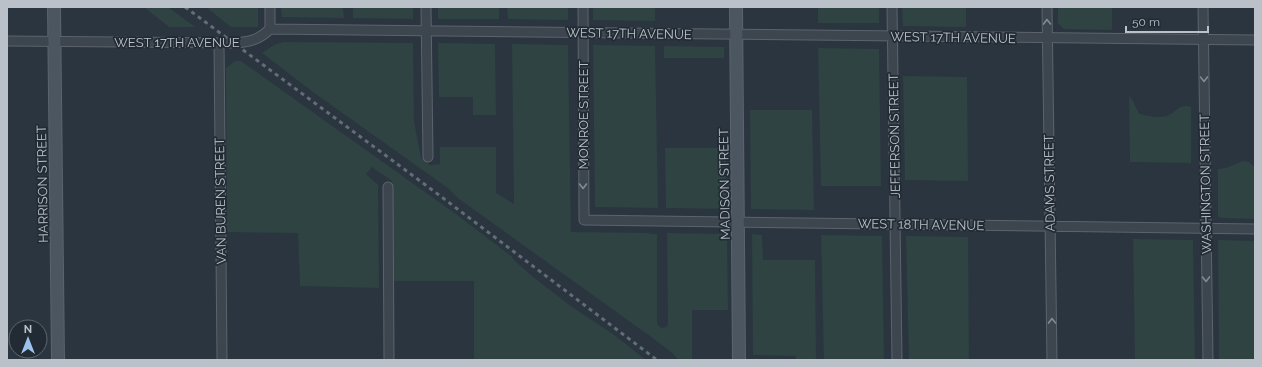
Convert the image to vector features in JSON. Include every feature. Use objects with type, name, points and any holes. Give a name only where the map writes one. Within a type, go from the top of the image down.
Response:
[{"type":"street","name":"HARRISON STREET","points":[[54,7],[58,360]]},
{"type":"street","points":[[270,7],[270,30]]},
{"type":"street","points":[[426,7],[428,157]]},
{"type":"street","name":"MONROE STREET","points":[[583,7],[584,220],[587,221]]},
{"type":"street","name":"MADISON STREET","points":[[736,7],[739,360]]},
{"type":"street","name":"JEFFERSON STREET","points":[[892,7],[897,360]]},
{"type":"street","name":"ADAMS STREET","points":[[1047,7],[1052,360]]},
{"type":"street","name":"WASHINGTON STREET","points":[[1203,7],[1208,360]]},
{"type":"street","name":"WEST 17TH AVENUE","points":[[7,41],[250,42],[264,35],[270,30],[1255,40]]},
{"type":"street","name":"VAN BUREN STREET","points":[[219,43],[222,360]]},
{"type":"street","points":[[388,187],[389,360]]},
{"type":"street","name":"WEST 18TH AVENUE","points":[[587,221],[1255,229]]},
{"type":"green space","points":[[144,7],[168,7],[195,27],[169,27]]},
{"type":"green space","points":[[206,7],[258,7],[258,27],[231,27]]},
{"type":"green space","points":[[281,7],[343,7],[344,18],[282,17]]},
{"type":"green space","points":[[353,7],[413,7],[413,19],[353,18]]},
{"type":"green space","points":[[438,7],[499,7],[499,19],[438,19]]},
{"type":"green space","points":[[507,7],[568,7],[568,20],[508,19]]},
{"type":"green space","points":[[593,7],[655,7],[655,21],[593,20]]},
{"type":"green space","points":[[818,7],[879,7],[879,23],[818,23]]},
{"type":"green space","points":[[902,7],[966,7],[966,27],[903,26]]},
{"type":"green space","points":[[1058,7],[1112,7],[1112,30],[1064,29],[1058,23]]},
{"type":"green space","points":[[283,42],[413,43],[414,121],[421,158],[430,165],[440,164],[440,147],[496,147],[496,193],[514,204],[512,44],[568,45],[571,232],[657,234],[657,324],[661,328],[666,327],[668,324],[667,233],[727,234],[728,310],[692,310],[692,360],[679,360],[654,339],[459,199],[449,189],[313,92],[262,53],[274,45]]},
{"type":"green space","points":[[438,43],[495,44],[496,115],[473,115],[473,97],[439,97]]},
{"type":"green space","points":[[593,45],[655,46],[658,208],[595,207]]},
{"type":"green space","points":[[664,46],[724,47],[724,58],[664,58]]},
{"type":"green space","points":[[818,48],[879,49],[881,186],[821,186]]},
{"type":"green space","points":[[235,61],[241,61],[460,217],[511,256],[533,277],[572,307],[613,334],[646,360],[474,359],[474,281],[393,281],[392,181],[372,167],[366,174],[378,185],[379,288],[300,286],[298,233],[227,232],[226,68]]},
{"type":"green space","points":[[903,76],[967,77],[968,181],[905,180]]},
{"type":"green space","points":[[1129,96],[1133,100],[1140,114],[1151,116],[1166,116],[1181,107],[1191,107],[1191,163],[1130,162]]},
{"type":"green space","points":[[750,110],[812,110],[814,210],[751,209]]},
{"type":"green space","points":[[665,148],[726,148],[727,209],[666,208]]},
{"type":"green space","points":[[1243,161],[1249,162],[1255,167],[1255,219],[1218,217],[1218,169],[1226,168]]},
{"type":"green space","points":[[752,234],[762,235],[763,260],[815,260],[816,360],[796,360],[796,356],[753,355]]},
{"type":"green space","points":[[821,235],[882,236],[884,360],[824,360]]},
{"type":"green space","points":[[906,236],[968,237],[969,360],[909,360]]},
{"type":"green space","points":[[1133,239],[1193,240],[1195,360],[1135,360]]},
{"type":"green space","points":[[1218,240],[1255,241],[1255,360],[1219,360]]},
{"type":"railway","points":[[185,7],[435,192],[657,360]]}]
